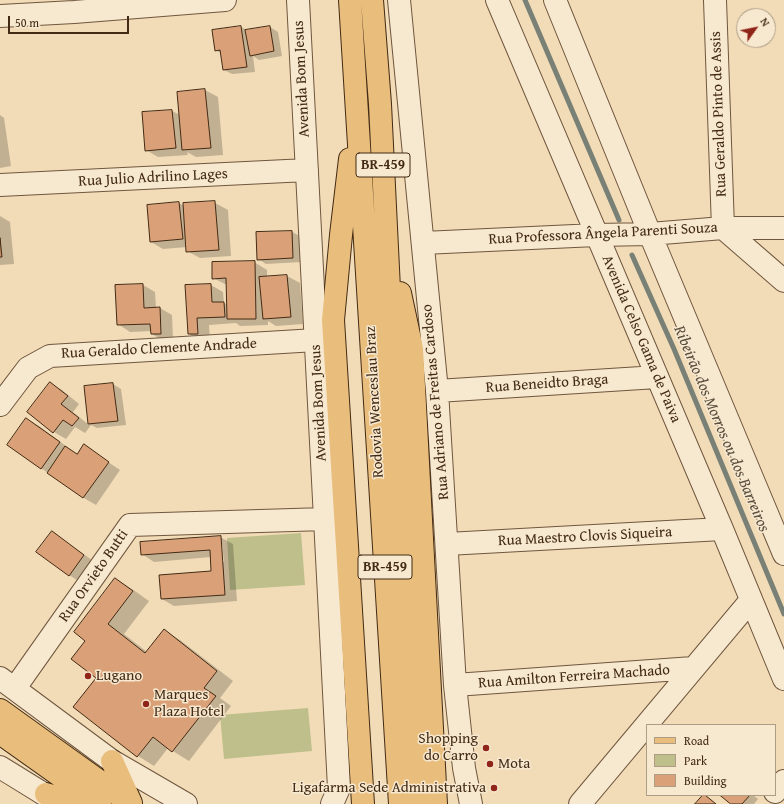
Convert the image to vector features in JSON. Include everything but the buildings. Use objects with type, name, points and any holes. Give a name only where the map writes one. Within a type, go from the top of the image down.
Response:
[{"type":"main road","name":"Rodovia Wenceslau Braz","points":[[350,0],[357,106],[381,329],[419,804]]},
{"type":"main road","name":"Rodovia Wenceslau Braz","points":[[372,0],[380,104],[381,329],[400,804]]},
{"type":"main road","points":[[380,104],[392,254],[412,349],[436,804]]},
{"type":"main road","points":[[357,106],[341,235],[333,320],[363,804]]},
{"type":"main road","points":[[0,710],[132,804]]},
{"type":"main road","points":[[0,733],[100,804]]},
{"type":"main road","points":[[112,761],[132,804]]},
{"type":"main road","points":[[53,799],[83,804]]},
{"type":"street","points":[[0,16],[73,6],[225,0]]},
{"type":"street","name":"Avenida Bom Jesus","points":[[298,0],[339,788],[332,804]]},
{"type":"street","name":"Rua Adriano de Freitas Cardoso","points":[[400,0],[438,391],[455,685],[464,768],[471,804]]},
{"type":"street","name":"Avenida Celso Gama de Paiva","points":[[497,0],[722,529],[784,679]]},
{"type":"street","points":[[555,0],[650,234],[784,554]]},
{"type":"street","name":"Rua Geraldo Pinto de Assis","points":[[714,0],[723,228]]},
{"type":"street","name":"Rua Julio Adrilino Lages","points":[[0,185],[307,170]]},
{"type":"street","points":[[723,228],[784,281]]},
{"type":"street","name":"Rua Professora Ângela Parenti Souza","points":[[423,243],[650,234],[723,228],[784,228]]},
{"type":"street","name":"Rua Geraldo Clemente Andrade","points":[[0,405],[28,368],[50,356],[316,340]]},
{"type":"street","name":"Rua Beneidto Braga","points":[[438,391],[657,377]]},
{"type":"street","name":"Rua Orvieto Butti","points":[[8,683],[130,525],[325,519]]},
{"type":"street","name":"Rua Maestro Clovis Siqueira","points":[[447,544],[722,529]]},
{"type":"street","points":[[646,724],[751,600]]},
{"type":"street","name":"Rua Amilton Ferreira Machado","points":[[455,685],[693,668]]},
{"type":"street","points":[[8,683],[112,761],[186,804]]},
{"type":"street","points":[[580,804],[646,725]]},
{"type":"street","points":[[0,767],[53,799]]},
{"type":"street","points":[[776,791],[784,781]]},
{"type":"street","points":[[765,804],[771,796]]},
{"type":"green space","points":[[301,533],[305,585],[230,590],[227,538]]},
{"type":"green space","points":[[308,708],[312,751],[224,759],[220,715]]},
{"type":"waterway","name":"Ribeirão dos Morros ou dos Barreiros","points":[[525,0],[619,220]]},
{"type":"waterway","name":"Ribeirão dos Morros ou dos Barreiros","points":[[632,255],[674,349],[784,614]]},
{"type":"place","name":"Lugano","points":[[88,676]]},
{"type":"place","name":"Marques Plaza Hotel","points":[[146,704]]},
{"type":"place","name":"Shopping do Carro","points":[[486,748]]},
{"type":"place","name":"Mota","points":[[490,764]]},
{"type":"place","name":"Ligafarma Sede Administrativa","points":[[494,788]]}]
